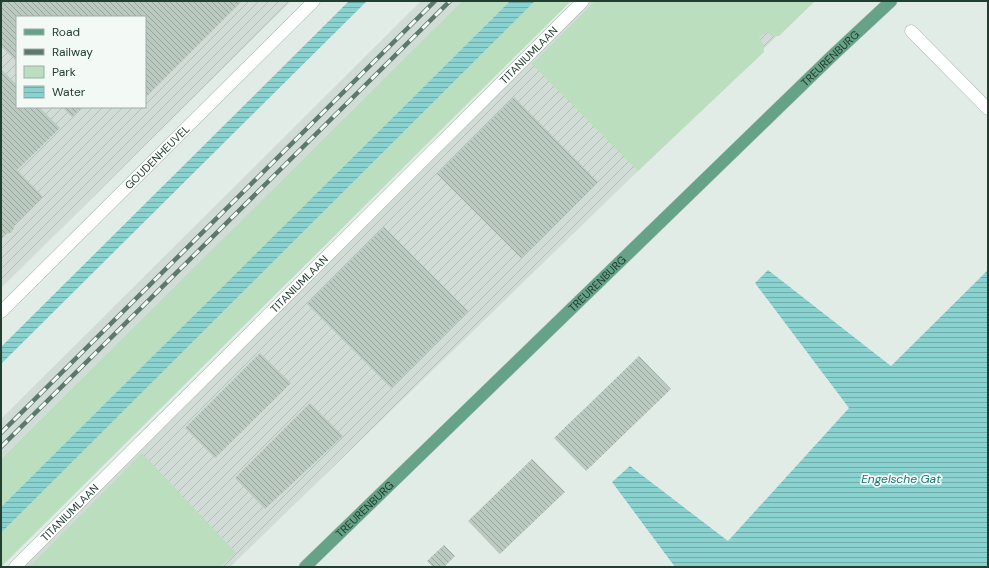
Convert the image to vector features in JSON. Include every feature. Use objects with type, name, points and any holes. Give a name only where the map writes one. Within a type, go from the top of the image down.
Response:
[{"type":"main road","name":"TREURENBURG","points":[[305,567],[722,162],[891,1]]},
{"type":"street","name":"GOUDENHEUVEL","points":[[1,312],[314,1]]},
{"type":"street","name":"TITANIUMLAAN","points":[[15,567],[583,1]]},
{"type":"street","points":[[911,31],[988,109]]},
{"type":"shaded area","points":[[1,1],[291,1],[1,288]]},
{"type":"shaded area","points":[[421,1],[462,1],[1,459],[1,419]]},
{"type":"shaded area","points":[[584,1],[813,1],[230,567],[22,567]]},
{"type":"green space","points":[[462,1],[510,1],[1,507],[1,459]]},
{"type":"green space","points":[[535,1],[571,1],[1,567],[1,533]]},
{"type":"green space","points":[[595,1],[815,1],[779,36],[771,36],[767,32],[759,37],[763,44],[764,52],[638,171],[532,64]]},
{"type":"green space","points":[[142,453],[236,553],[220,567],[29,567]]},
{"type":"water","points":[[349,1],[367,1],[1,364],[1,347]]},
{"type":"water","points":[[510,1],[535,1],[1,533],[1,507]]},
{"type":"water","name":"Engelsche Gat","points":[[768,270],[891,366],[988,270],[988,567],[675,567],[612,482],[630,466],[728,541],[849,408],[755,283]]},
{"type":"building","points":[[1,1],[242,1],[146,97],[146,16],[16,16],[16,61],[1,46]]},
{"type":"building","points":[[1,69],[16,84],[16,108],[40,108],[60,128],[17,170],[43,197],[16,223],[10,233],[5,234],[1,239]]},
{"type":"building","points":[[514,97],[598,182],[521,258],[437,174]]},
{"type":"building","points":[[63,108],[81,108],[72,117]]},
{"type":"building","points":[[384,227],[468,311],[391,388],[307,304]]},
{"type":"building","points":[[260,353],[291,383],[215,458],[185,428]]},
{"type":"building","points":[[639,356],[671,389],[586,471],[554,438]]},
{"type":"building","points":[[310,403],[343,436],[265,509],[235,478]]},
{"type":"building","points":[[532,459],[565,492],[500,554],[468,521]]},
{"type":"building","points":[[444,545],[455,556],[444,567],[433,567],[427,561]]},
{"type":"railway","points":[[1,433],[435,1]]},
{"type":"railway","points":[[1,447],[450,1]]}]
